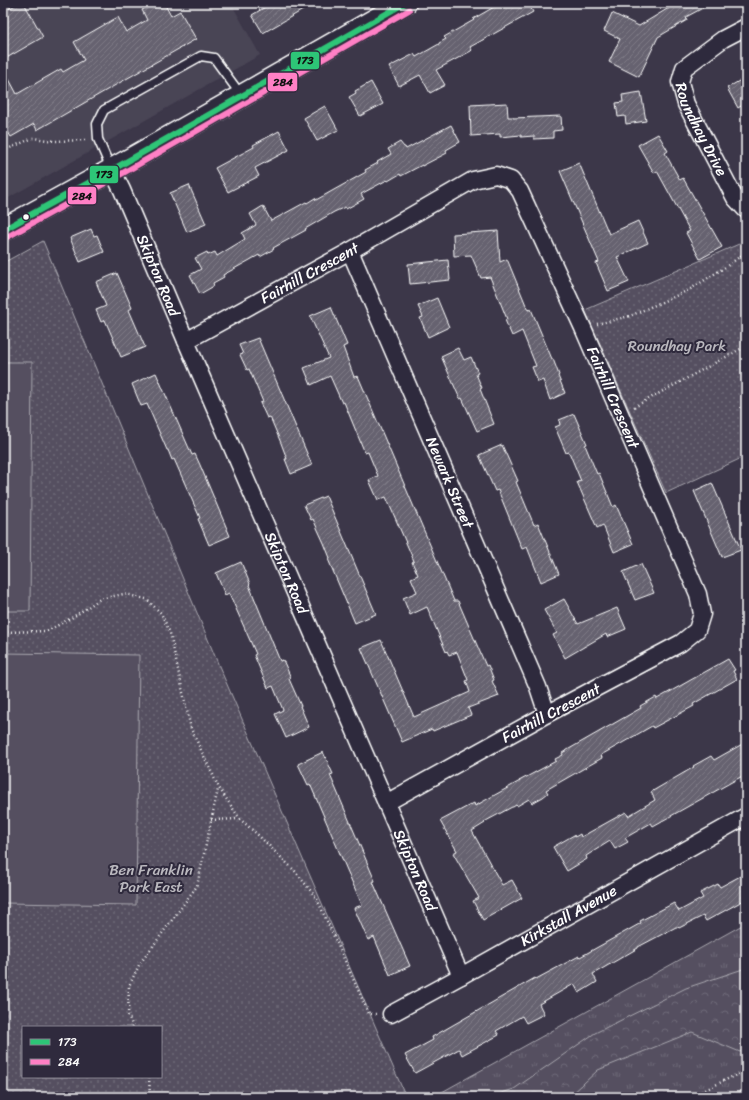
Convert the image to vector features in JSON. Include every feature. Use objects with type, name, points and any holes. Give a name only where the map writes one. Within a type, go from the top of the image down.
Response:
[{"type":"street","points":[[3,230],[112,170],[405,3]]},
{"type":"street","name":"Roundhay Drive","points":[[746,27],[723,39],[684,68],[680,82],[686,104],[735,198],[746,210]]},
{"type":"street","name":"Skipton Road","points":[[112,170],[122,190],[461,976]]},
{"type":"street","name":"Fairhill Crescent","points":[[186,341],[350,251],[473,180],[496,175],[511,180],[520,191],[583,328],[698,594],[702,614],[697,630],[682,643],[547,714],[386,803]]},
{"type":"street","name":"Newark Street","points":[[350,251],[538,687],[547,714]]},
{"type":"street","name":"Kirkstall Avenue","points":[[391,1014],[746,816]]},
{"type":"lane","points":[[112,170],[98,139],[97,124],[104,110],[201,56],[214,58],[241,96]]},
{"type":"path","points":[[3,151],[33,138],[55,141],[98,139]]},
{"type":"path","points":[[583,328],[630,316],[689,290],[746,252]]},
{"type":"path","points":[[620,414],[746,346]]},
{"type":"path","points":[[3,632],[47,631],[100,599],[124,594],[146,599],[160,614],[170,633],[191,729],[218,788],[240,819],[296,872],[317,899],[369,1014],[391,1014]]},
{"type":"path","points":[[133,1026],[128,1015],[129,986],[139,965],[197,886],[218,788]]},
{"type":"path","points":[[211,820],[240,819]]},
{"type":"path","points":[[691,1097],[746,1070]]},
{"type":"path","points":[[149,1078],[150,1097]]},
{"type":"shaded area","points":[[3,3],[231,3],[260,55],[3,201]]},
{"type":"green space","name":"Ben Franklin Park East","points":[[43,241],[219,666],[406,1097],[3,1097],[3,263]]},
{"type":"green space","name":"Roundhay Park","points":[[746,241],[746,456],[666,493],[585,310]]},
{"type":"green space","points":[[3,362],[32,362],[30,611],[3,611]]},
{"type":"green space","points":[[3,653],[139,655],[136,905],[3,903]]},
{"type":"green space","points":[[746,923],[746,1095],[743,1097],[433,1097]]},
{"type":"green space","points":[[746,968],[746,1049],[740,1052],[692,1032],[598,1070],[569,1097],[489,1097],[514,1089],[595,1033],[686,988]]},
{"type":"building","points":[[19,3],[24,3],[43,37],[3,60],[3,12]]},
{"type":"building","points":[[154,3],[164,3],[171,16],[180,11],[196,39],[37,130],[34,124],[11,137],[3,124],[3,68],[17,94],[61,69],[63,72],[84,60],[74,42],[118,17],[126,32],[147,20],[142,10]]},
{"type":"building","points":[[272,3],[315,3],[263,33],[252,15]]},
{"type":"building","points":[[501,3],[528,3],[533,12],[470,47],[472,50],[471,51],[436,70],[445,85],[430,93],[420,75],[399,86],[389,67],[414,54],[416,57],[439,44],[446,39],[444,37]]},
{"type":"building","points":[[677,3],[712,3],[686,17],[687,20],[658,37],[639,77],[609,62],[620,39],[604,31],[612,13],[639,26]]},
{"type":"building","points":[[746,77],[746,103],[738,108],[727,88]]},
{"type":"building","points":[[371,82],[383,104],[360,116],[349,97],[356,93],[355,91]]},
{"type":"building","points":[[641,92],[646,121],[626,124],[625,116],[618,117],[616,103],[623,102],[622,95]]},
{"type":"building","points":[[507,103],[508,117],[561,116],[562,130],[553,131],[553,138],[534,139],[534,136],[521,137],[521,135],[500,137],[500,134],[471,136],[470,105]]},
{"type":"building","points":[[325,106],[338,130],[317,141],[304,118]]},
{"type":"building","points":[[451,125],[460,142],[446,150],[447,153],[401,176],[400,174],[388,181],[387,180],[361,194],[364,199],[346,209],[345,207],[334,212],[260,257],[259,255],[223,275],[224,277],[213,283],[214,286],[200,294],[190,275],[201,269],[195,258],[207,252],[208,255],[215,252],[217,256],[245,239],[242,233],[256,225],[250,214],[263,206],[271,221],[306,202],[307,203],[315,198],[316,200],[366,172],[365,170],[391,154],[388,149],[400,142],[406,149]]},
{"type":"building","points":[[279,131],[289,150],[255,168],[259,176],[228,192],[215,168],[254,147],[253,145]]},
{"type":"building","points":[[658,134],[668,151],[665,153],[680,180],[683,178],[722,247],[700,259],[686,233],[690,231],[657,171],[654,173],[638,145]]},
{"type":"building","points":[[579,163],[609,234],[638,221],[648,243],[617,257],[629,282],[608,291],[596,263],[599,262],[560,171]]},
{"type":"building","points":[[189,185],[206,224],[187,232],[170,193]]},
{"type":"building","points":[[91,229],[94,236],[97,235],[104,252],[80,262],[70,238]]},
{"type":"building","points":[[498,231],[500,262],[507,259],[528,310],[531,309],[553,359],[565,393],[550,400],[543,380],[538,382],[532,367],[536,366],[522,331],[512,336],[505,320],[507,319],[490,277],[481,278],[471,255],[454,256],[453,234]]},
{"type":"building","points":[[448,260],[450,280],[410,284],[408,264]]},
{"type":"building","points":[[117,273],[132,308],[129,310],[145,347],[121,357],[105,320],[101,322],[96,310],[106,306],[96,282]]},
{"type":"building","points":[[437,298],[449,327],[428,337],[420,318],[423,317],[418,306]]},
{"type":"building","points":[[331,307],[347,345],[343,347],[354,377],[358,376],[454,601],[458,601],[486,666],[488,665],[494,680],[492,681],[499,696],[468,708],[471,715],[402,742],[361,648],[381,640],[414,717],[470,692],[466,681],[468,680],[457,652],[449,655],[447,651],[446,652],[427,607],[410,615],[403,598],[417,592],[411,578],[418,575],[412,562],[414,561],[386,497],[378,500],[369,480],[378,476],[368,452],[365,453],[344,402],[342,403],[330,376],[311,385],[304,368],[329,358],[310,316]]},
{"type":"building","points":[[258,338],[312,465],[291,474],[285,459],[287,459],[270,417],[267,418],[260,403],[263,402],[249,369],[247,370],[240,355],[243,354],[239,345]]},
{"type":"building","points":[[458,348],[464,360],[471,357],[478,373],[476,374],[482,388],[480,389],[494,424],[477,431],[462,398],[460,399],[441,356]]},
{"type":"building","points":[[156,373],[192,455],[195,454],[200,465],[230,536],[209,545],[198,519],[200,518],[174,459],[172,460],[167,450],[147,404],[141,406],[132,384]]},
{"type":"building","points":[[574,414],[587,444],[585,445],[597,474],[599,473],[613,507],[616,505],[633,544],[614,552],[603,525],[597,528],[577,482],[581,481],[569,452],[566,453],[555,427],[560,425],[559,420]]},
{"type":"building","points":[[502,445],[518,481],[516,482],[534,525],[538,523],[559,574],[541,582],[527,547],[522,549],[498,490],[495,491],[479,455]]},
{"type":"building","points":[[712,483],[741,550],[722,557],[694,491]]},
{"type":"building","points":[[326,496],[376,614],[355,623],[328,559],[330,558],[324,543],[313,519],[311,520],[304,505]]},
{"type":"building","points":[[241,562],[280,661],[283,660],[291,678],[289,679],[309,727],[286,738],[275,714],[283,710],[273,686],[268,688],[254,655],[256,654],[229,593],[225,595],[216,573]]},
{"type":"building","points":[[641,564],[654,593],[635,600],[623,572]]},
{"type":"building","points":[[564,599],[578,624],[617,608],[626,629],[607,637],[606,634],[565,658],[553,635],[557,633],[544,610]]},
{"type":"building","points":[[728,659],[735,670],[733,671],[737,679],[693,704],[694,706],[653,728],[652,726],[601,755],[602,758],[546,790],[548,793],[543,797],[532,803],[529,799],[517,806],[516,805],[484,822],[485,823],[472,831],[502,885],[512,880],[522,898],[483,920],[473,901],[479,898],[453,853],[457,851],[440,821],[474,803],[475,806],[556,761],[555,759],[563,755],[562,753],[641,708],[640,706],[656,697],[657,699]]},
{"type":"building","points":[[746,742],[746,774],[653,826],[651,823],[625,838],[628,842],[615,849],[610,841],[586,856],[587,859],[567,871],[553,847],[574,835],[575,837],[580,834],[581,837],[626,812],[628,816],[655,800],[651,792],[711,756],[714,760]]},
{"type":"building","points":[[323,752],[333,774],[330,775],[375,881],[373,882],[410,966],[390,975],[374,937],[368,940],[354,908],[362,905],[310,784],[308,785],[298,764]]},
{"type":"building","points":[[746,873],[746,899],[706,921],[703,916],[679,928],[676,927],[638,947],[593,974],[597,982],[579,993],[574,984],[539,1004],[544,1014],[526,1023],[522,1016],[496,1031],[499,1035],[462,1055],[459,1049],[415,1073],[405,1055],[433,1040],[432,1037],[535,978],[536,979],[579,956],[580,957],[641,923],[640,921],[674,903],[679,911],[703,898],[700,893],[718,884],[720,887]]},
{"type":"transit line","name":"173","points":[[3,230],[112,170],[405,3]]},
{"type":"transit line","name":"284","points":[[7,237],[116,177],[409,10]]}]
